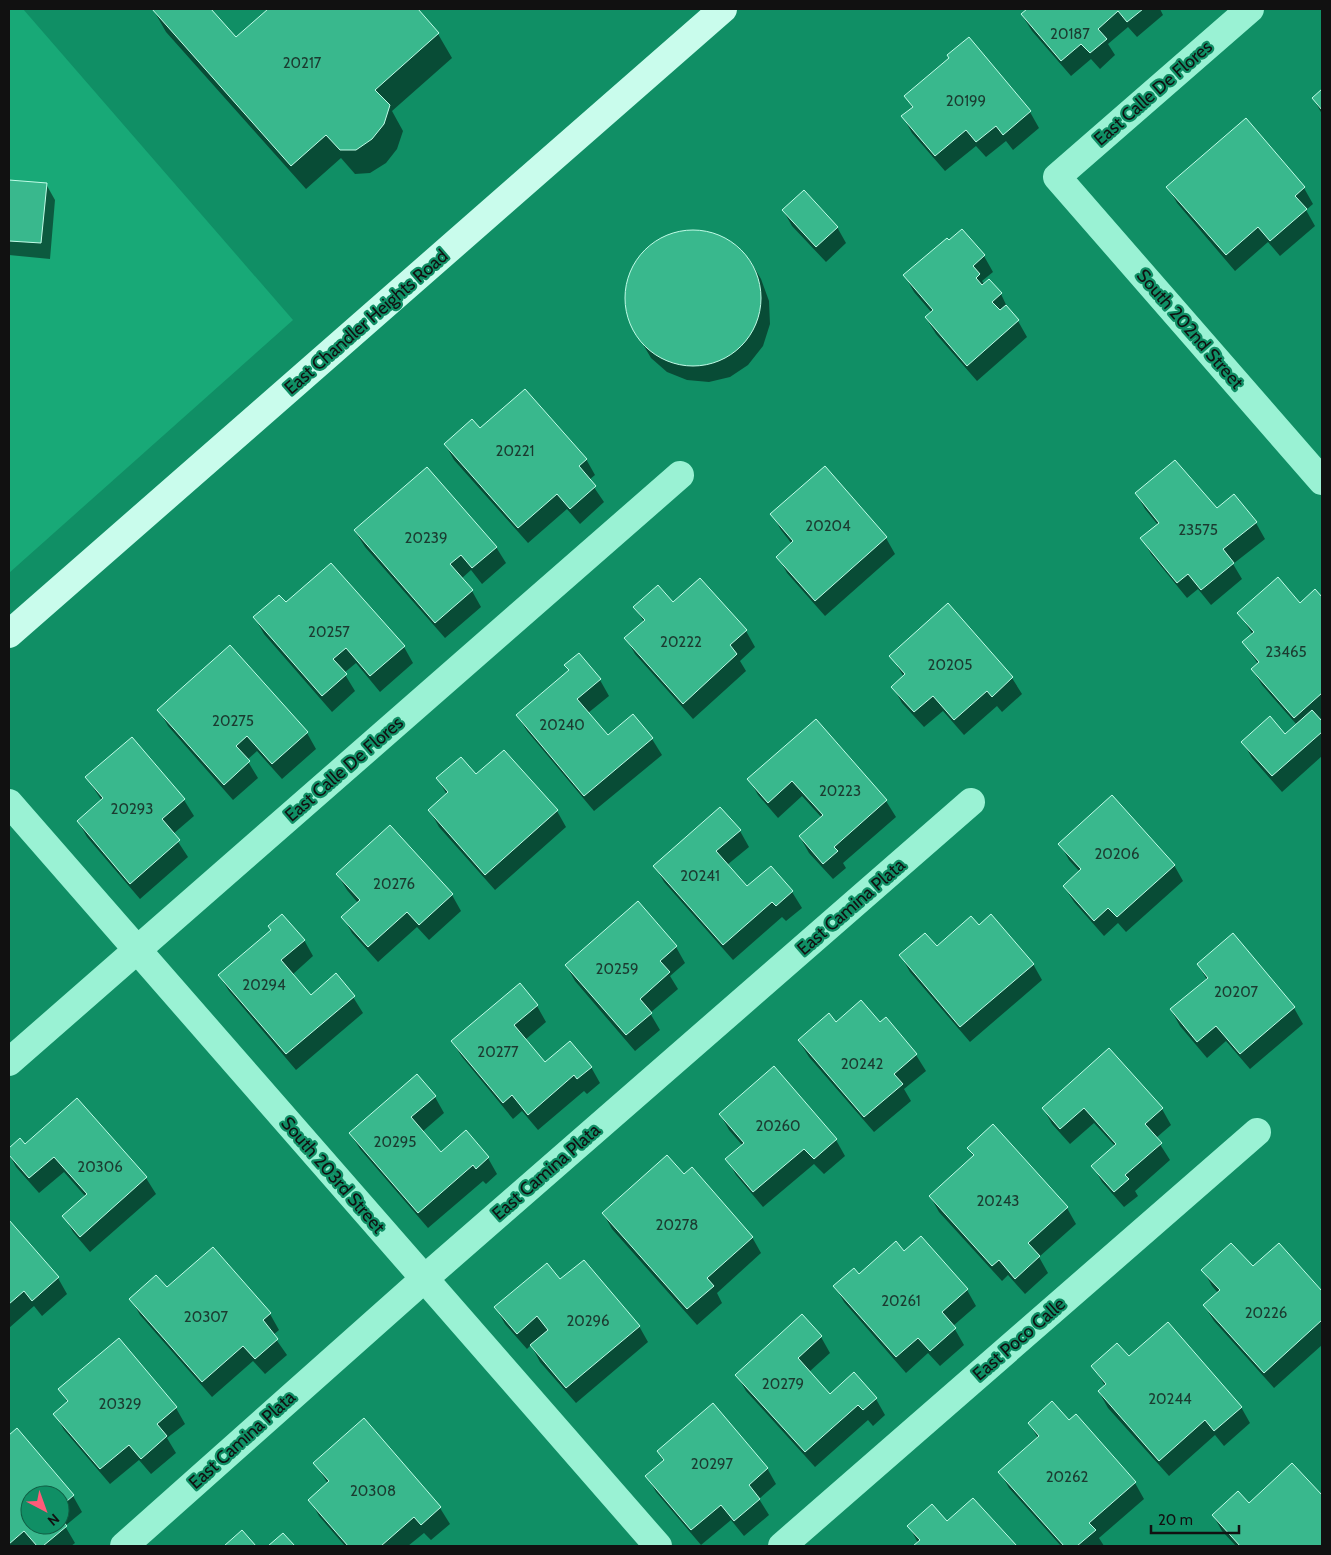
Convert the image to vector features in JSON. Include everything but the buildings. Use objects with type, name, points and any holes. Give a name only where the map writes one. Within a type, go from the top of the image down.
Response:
[{"type":"main road","name":"East Chandler Heights Road","points":[[9,634],[723,9]]},
{"type":"street","name":"East Calle De Flores","points":[[1057,177],[1250,9]]},
{"type":"street","name":"South 202nd Street","points":[[1057,177],[1322,481]]},
{"type":"street","name":"East Calle De Flores","points":[[9,1062],[680,475]]},
{"type":"street","name":"East Camina Plata","points":[[124,1546],[424,1278],[971,802]]},
{"type":"street","name":"South 203rd Street","points":[[9,803],[658,1546]]},
{"type":"street","name":"East Poco Calle","points":[[782,1546],[1257,1132]]},
{"type":"green space","points":[[9,9],[23,9],[293,320],[9,573]]}]
